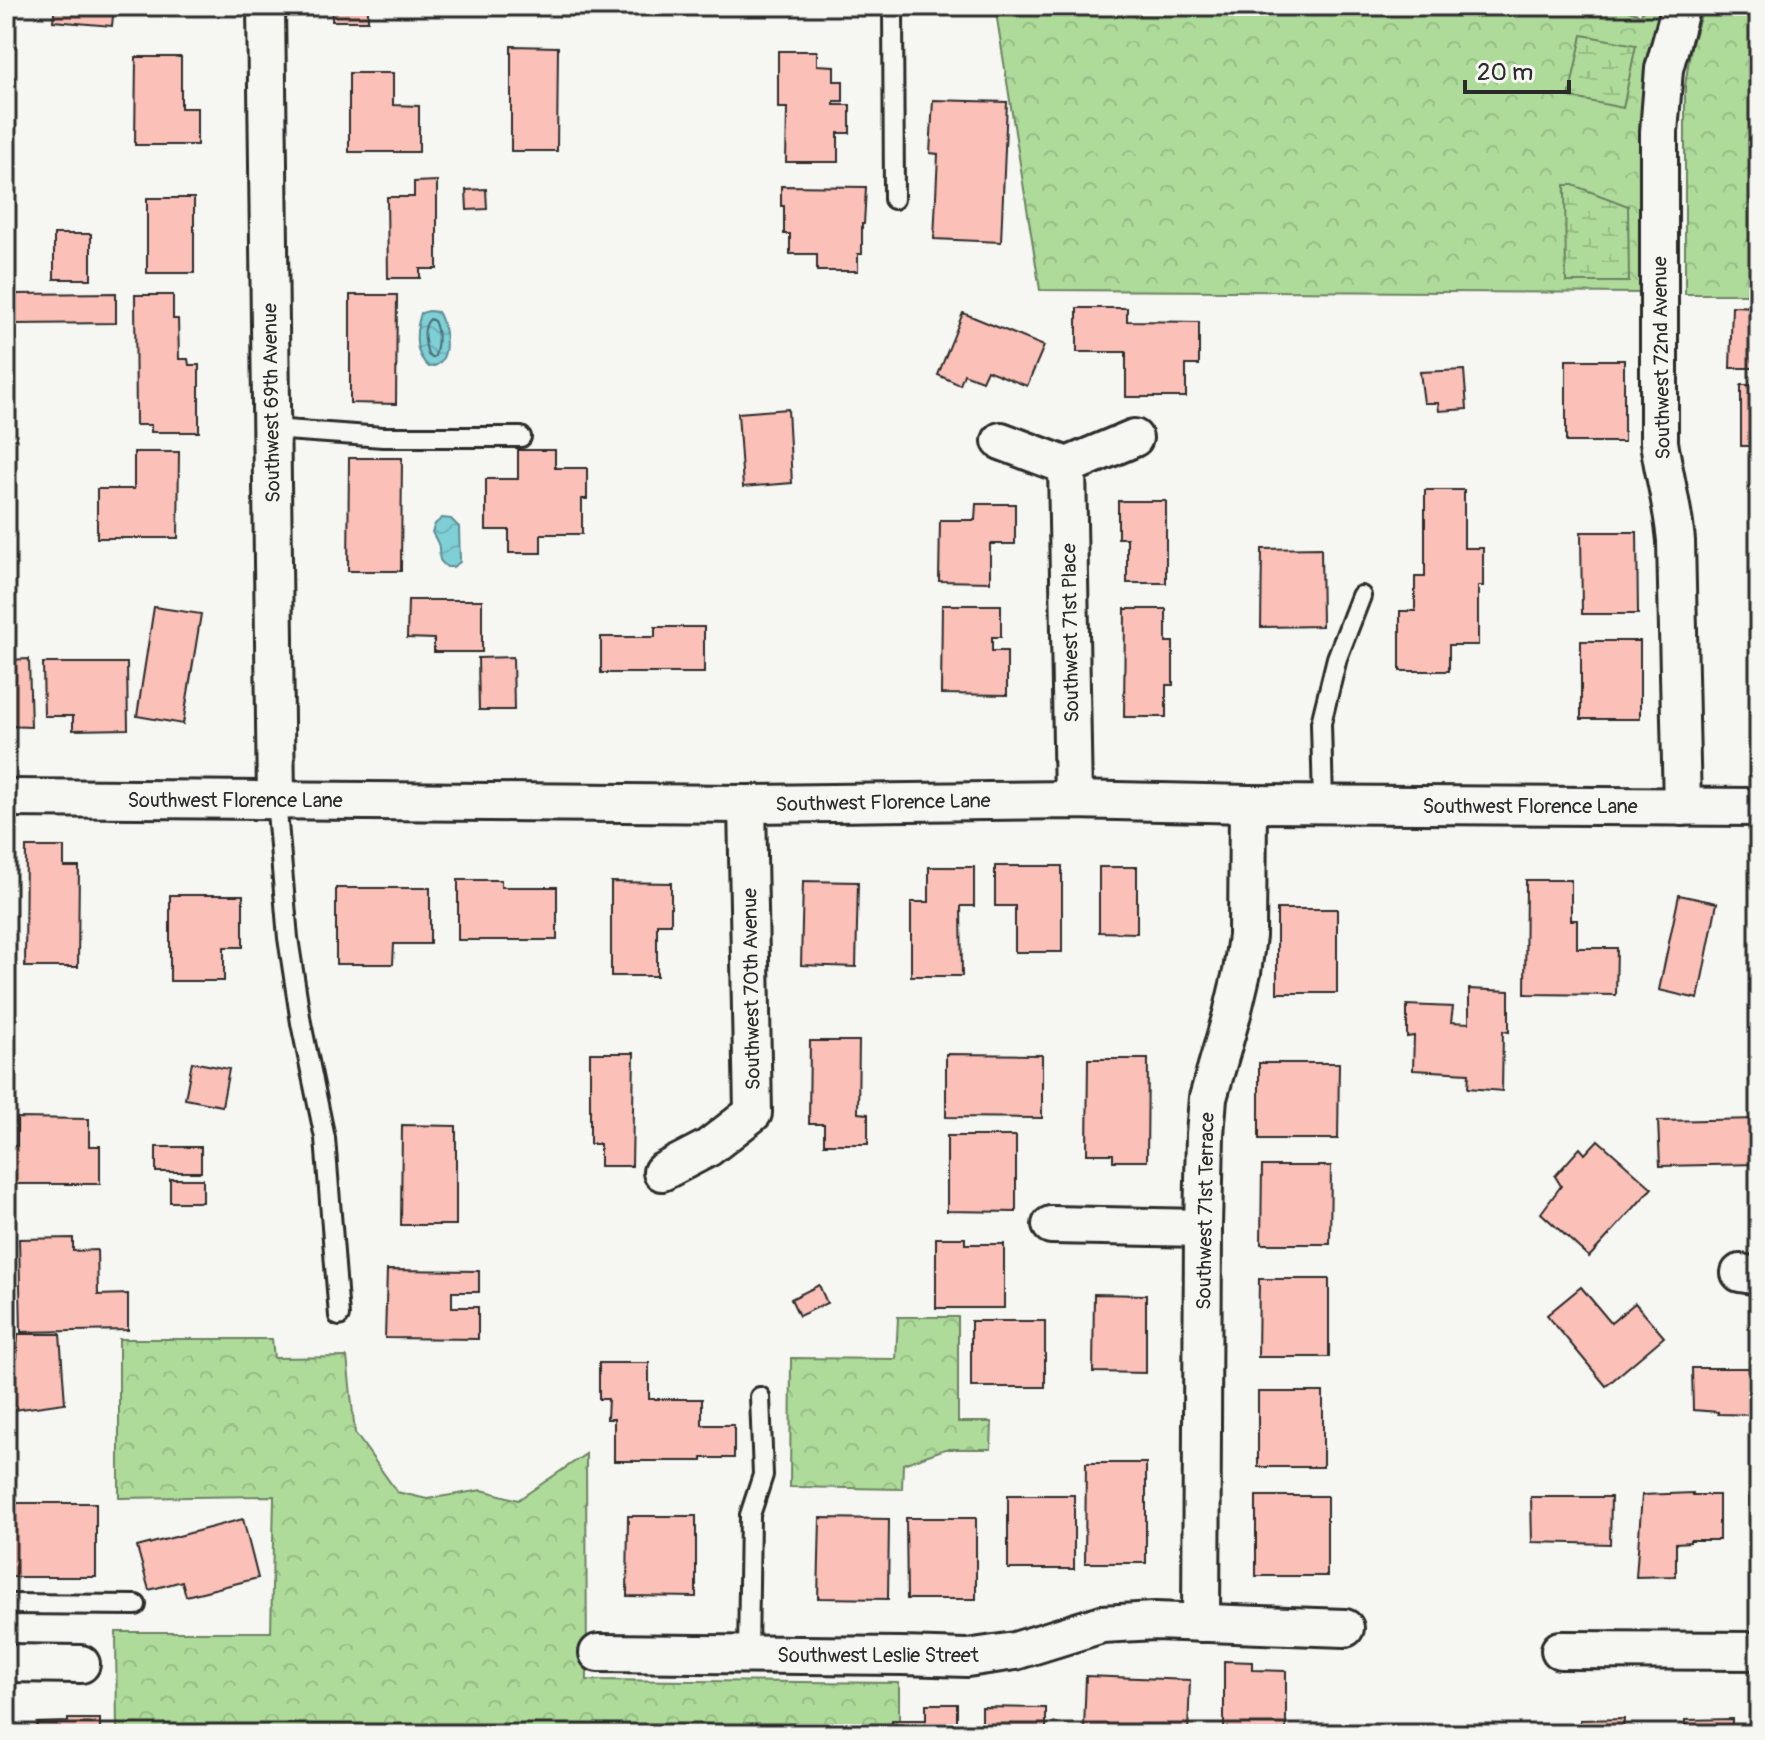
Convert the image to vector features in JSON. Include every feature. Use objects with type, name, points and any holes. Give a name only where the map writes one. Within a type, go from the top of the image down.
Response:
[{"type":"street","name":"Southwest 69th Avenue","points":[[266,6],[276,800]]},
{"type":"street","name":"Southwest 72nd Avenue","points":[[1681,6],[1664,69],[1659,132],[1659,442],[1676,541],[1682,807]]},
{"type":"street","points":[[1001,441],[1067,466],[1134,438]]},
{"type":"street","name":"Southwest 71st Place","points":[[1067,466],[1073,800]]},
{"type":"street","name":"Southwest Florence Lane","points":[[6,798],[747,804],[1073,800],[1759,807]]},
{"type":"street","name":"Southwest 70th Avenue","points":[[662,1172],[708,1148],[753,1113],[747,804]]},
{"type":"street","name":"Southwest 71st Terrace","points":[[1201,1623],[1205,1134],[1208,1098],[1235,1000],[1247,936],[1248,804]]},
{"type":"street","points":[[1051,1225],[1203,1228]]},
{"type":"street","name":"Southwest Leslie Street","points":[[598,1653],[967,1658],[1015,1651],[1102,1624],[1155,1621],[1345,1628]]},
{"type":"street","points":[[1560,1650],[1759,1651]]},
{"type":"street","points":[[6,1663],[81,1664]]},
{"type":"lane","points":[[893,6],[894,199]]},
{"type":"lane","points":[[272,429],[383,437],[521,437]]},
{"type":"lane","points":[[1323,804],[1321,723],[1337,658],[1361,596]]},
{"type":"lane","points":[[276,800],[296,995],[325,1138],[339,1316]]},
{"type":"lane","points":[[748,1654],[750,1515],[763,1475],[760,1397]]},
{"type":"lane","points":[[6,1604],[136,1605]]},
{"type":"green space","points":[[995,6],[1614,6],[1641,15],[1645,6],[1661,9],[1646,65],[1646,293],[1040,290]]},
{"type":"green space","points":[[1704,6],[1759,6],[1759,294],[1685,294],[1685,86],[1691,46]]},
{"type":"green space","points":[[1582,35],[1636,45],[1623,108],[1569,97]]},
{"type":"green space","points":[[1565,185],[1573,185],[1628,206],[1629,282],[1566,282]]},
{"type":"green space","points":[[898,1317],[958,1317],[958,1422],[992,1422],[991,1449],[945,1449],[903,1464],[902,1489],[790,1487],[791,1358],[896,1359]]},
{"type":"green space","points":[[119,1339],[272,1339],[274,1358],[347,1357],[355,1433],[397,1492],[427,1499],[482,1490],[518,1500],[586,1454],[587,1680],[899,1683],[899,1734],[117,1734],[116,1632],[271,1632],[274,1496],[119,1498]]},
{"type":"water","points":[[438,312],[444,326],[446,344],[442,360],[429,367],[418,349],[417,327],[421,313]]},
{"type":"water","points":[[442,518],[451,519],[459,527],[460,562],[453,567],[447,567],[440,560],[439,546],[432,532]]},
{"type":"building","points":[[55,6],[114,6],[112,26],[53,21]]},
{"type":"building","points":[[332,6],[368,6],[368,21],[332,21]]},
{"type":"building","points":[[511,46],[558,47],[557,151],[511,151]]},
{"type":"building","points":[[778,51],[817,51],[817,65],[834,66],[834,81],[843,81],[843,101],[834,101],[834,105],[850,105],[850,133],[838,133],[838,162],[786,162],[787,108],[778,108]]},
{"type":"building","points":[[136,57],[181,57],[181,108],[197,108],[197,145],[135,145]]},
{"type":"building","points":[[349,73],[393,73],[393,105],[419,106],[419,152],[349,152]]},
{"type":"building","points":[[933,100],[1007,102],[1001,242],[934,239],[938,154],[930,153]]},
{"type":"building","points":[[437,181],[437,269],[420,269],[420,278],[388,278],[387,197],[414,197],[414,182]]},
{"type":"building","points":[[781,186],[866,187],[858,271],[817,271],[817,254],[790,254],[790,234],[784,234]]},
{"type":"building","points":[[486,189],[487,209],[467,210],[466,190]]},
{"type":"building","points":[[147,198],[194,198],[194,273],[147,273]]},
{"type":"building","points":[[54,234],[91,234],[91,279],[54,279]]},
{"type":"building","points":[[116,293],[116,323],[16,324],[16,294]]},
{"type":"building","points":[[135,295],[173,295],[173,319],[178,319],[179,359],[188,359],[189,365],[199,365],[199,432],[151,432],[151,425],[136,425]]},
{"type":"building","points":[[350,295],[397,295],[396,404],[350,403]]},
{"type":"building","points":[[1732,306],[1759,307],[1759,368],[1730,368]]},
{"type":"building","points":[[1077,308],[1127,308],[1127,321],[1199,322],[1199,365],[1186,365],[1186,397],[1126,397],[1126,352],[1077,352]]},
{"type":"building","points":[[963,313],[1044,346],[1027,386],[987,370],[982,381],[964,374],[960,385],[938,375]]},
{"type":"building","points":[[1566,360],[1624,360],[1624,442],[1566,442]]},
{"type":"building","points":[[1464,370],[1467,409],[1439,411],[1438,403],[1424,403],[1420,372]]},
{"type":"building","points":[[1741,385],[1759,385],[1759,446],[1741,446]]},
{"type":"building","points":[[788,409],[792,483],[743,487],[738,413]]},
{"type":"building","points":[[518,450],[555,450],[555,468],[587,468],[587,499],[582,499],[582,534],[541,534],[541,553],[509,553],[509,530],[486,530],[486,479],[518,479]]},
{"type":"building","points":[[134,452],[179,452],[178,538],[97,538],[97,489],[134,489]]},
{"type":"building","points":[[349,458],[402,458],[401,571],[348,571]]},
{"type":"building","points":[[1755,480],[1759,480],[1759,539],[1757,539]]},
{"type":"building","points":[[1425,490],[1464,490],[1464,548],[1483,548],[1483,586],[1478,586],[1478,645],[1449,645],[1449,671],[1400,671],[1400,611],[1415,611],[1415,577],[1425,577]]},
{"type":"building","points":[[1118,501],[1166,501],[1166,583],[1127,583],[1127,538],[1118,538]]},
{"type":"building","points":[[976,504],[1015,504],[1015,544],[990,544],[990,582],[939,581],[940,520],[975,520]]},
{"type":"building","points":[[1581,532],[1637,532],[1638,614],[1582,614]]},
{"type":"building","points":[[1321,548],[1322,626],[1261,627],[1262,549]]},
{"type":"building","points":[[408,600],[482,600],[482,652],[434,652],[434,639],[407,638]]},
{"type":"building","points":[[942,605],[1001,605],[1001,637],[992,637],[992,651],[1007,651],[1007,695],[941,694]]},
{"type":"building","points":[[154,607],[201,614],[183,724],[137,716]]},
{"type":"building","points":[[1125,609],[1166,609],[1166,642],[1173,642],[1173,685],[1166,685],[1166,717],[1124,717]]},
{"type":"building","points":[[655,627],[704,627],[704,673],[601,673],[601,637],[655,637]]},
{"type":"building","points":[[1581,641],[1640,641],[1640,719],[1581,719]]},
{"type":"building","points":[[513,657],[514,710],[479,710],[478,658]]},
{"type":"building","points":[[29,659],[31,727],[6,726],[6,660]]},
{"type":"building","points":[[43,663],[127,663],[128,729],[73,730],[73,716],[44,716]]},
{"type":"building","points":[[26,847],[64,847],[64,867],[79,867],[78,967],[25,967]]},
{"type":"building","points":[[995,866],[1062,866],[1062,952],[1015,952],[1015,906],[995,906]]},
{"type":"building","points":[[929,867],[974,867],[974,906],[961,906],[962,976],[911,976],[911,902],[929,902]]},
{"type":"building","points":[[1099,867],[1137,867],[1137,933],[1099,932]]},
{"type":"building","points":[[458,880],[501,880],[501,887],[557,887],[557,940],[458,940]]},
{"type":"building","points":[[1526,880],[1571,880],[1571,920],[1577,920],[1577,948],[1617,948],[1616,995],[1525,994]]},
{"type":"building","points":[[803,881],[858,882],[856,967],[801,965]]},
{"type":"building","points":[[611,882],[671,883],[671,924],[657,924],[657,976],[611,976]]},
{"type":"building","points":[[336,888],[430,888],[430,944],[394,944],[393,964],[336,964]]},
{"type":"building","points":[[170,895],[243,895],[243,947],[224,947],[224,981],[170,981]]},
{"type":"building","points":[[1679,895],[1717,903],[1698,999],[1659,990]]},
{"type":"building","points":[[1277,909],[1337,909],[1337,993],[1277,993]]},
{"type":"building","points":[[1469,989],[1509,991],[1509,1032],[1503,1031],[1502,1091],[1468,1088],[1469,1073],[1413,1070],[1414,1036],[1407,1037],[1407,1005],[1453,1007],[1451,1022],[1469,1023]]},
{"type":"building","points":[[810,1041],[859,1041],[858,1113],[868,1114],[868,1144],[824,1144],[824,1124],[809,1124]]},
{"type":"building","points":[[590,1053],[634,1053],[632,1166],[600,1166],[600,1144],[590,1144]]},
{"type":"building","points":[[946,1054],[1042,1055],[1042,1118],[946,1117]]},
{"type":"building","points":[[1088,1059],[1148,1059],[1147,1161],[1113,1161],[1113,1154],[1087,1154]]},
{"type":"building","points":[[192,1062],[229,1069],[222,1106],[185,1099]]},
{"type":"building","points":[[1259,1063],[1339,1063],[1338,1139],[1259,1139]]},
{"type":"building","points":[[17,1118],[89,1119],[89,1146],[100,1146],[100,1184],[6,1184],[6,1154],[12,1154],[12,1146],[17,1146]]},
{"type":"building","points":[[1759,1119],[1759,1164],[1660,1166],[1658,1121]]},
{"type":"building","points":[[402,1125],[456,1126],[456,1225],[401,1225]]},
{"type":"building","points":[[947,1136],[1016,1136],[1016,1212],[947,1211]]},
{"type":"building","points":[[1598,1140],[1652,1188],[1589,1257],[1541,1213],[1561,1186],[1555,1176],[1580,1148],[1585,1154]]},
{"type":"building","points":[[156,1147],[201,1147],[201,1172],[156,1172]]},
{"type":"building","points":[[1262,1166],[1331,1166],[1330,1244],[1261,1244]]},
{"type":"building","points":[[170,1179],[203,1179],[203,1202],[170,1202]]},
{"type":"building","points":[[73,1238],[73,1251],[97,1250],[98,1295],[128,1294],[128,1330],[21,1332],[19,1239]]},
{"type":"building","points":[[936,1238],[965,1238],[965,1244],[1004,1244],[1004,1308],[936,1308]]},
{"type":"building","points":[[387,1270],[479,1271],[479,1292],[452,1292],[452,1307],[478,1307],[478,1339],[385,1338]]},
{"type":"building","points":[[1259,1279],[1329,1279],[1329,1357],[1258,1357]]},
{"type":"building","points":[[819,1285],[827,1303],[799,1316],[791,1299]]},
{"type":"building","points":[[1581,1287],[1611,1323],[1635,1303],[1664,1337],[1606,1386],[1547,1315]]},
{"type":"building","points":[[1094,1294],[1146,1295],[1146,1373],[1093,1372]]},
{"type":"building","points":[[971,1321],[1045,1321],[1045,1387],[971,1387]]},
{"type":"building","points":[[18,1334],[60,1334],[65,1403],[6,1411],[6,1358],[17,1357]]},
{"type":"building","points":[[599,1363],[649,1363],[649,1399],[702,1399],[702,1425],[734,1425],[734,1458],[614,1461],[614,1419],[607,1419],[608,1399],[599,1399]]},
{"type":"building","points":[[1692,1368],[1759,1368],[1759,1415],[1693,1410]]},
{"type":"building","points":[[1258,1392],[1323,1392],[1323,1467],[1258,1467]]},
{"type":"building","points":[[1086,1463],[1146,1463],[1146,1563],[1085,1563]]},
{"type":"building","points":[[1750,1493],[1759,1493],[1759,1542],[1751,1542]]},
{"type":"building","points":[[1008,1495],[1074,1495],[1074,1569],[1008,1569]]},
{"type":"building","points":[[1642,1495],[1719,1495],[1719,1540],[1676,1543],[1676,1576],[1636,1577]]},
{"type":"building","points":[[1256,1496],[1327,1496],[1327,1576],[1256,1576]]},
{"type":"building","points":[[1531,1497],[1611,1497],[1610,1544],[1532,1542]]},
{"type":"building","points":[[6,1503],[96,1503],[96,1577],[6,1577]]},
{"type":"building","points":[[628,1516],[696,1516],[696,1597],[627,1596]]},
{"type":"building","points":[[820,1518],[889,1519],[888,1599],[818,1598]]},
{"type":"building","points":[[906,1518],[976,1518],[976,1599],[907,1599]]},
{"type":"building","points":[[243,1519],[258,1578],[186,1596],[182,1581],[149,1590],[137,1547]]},
{"type":"building","points":[[1224,1661],[1252,1662],[1252,1670],[1286,1671],[1286,1734],[1224,1734]]},
{"type":"building","points":[[1086,1676],[1190,1680],[1188,1733],[1084,1729]]},
{"type":"building","points":[[926,1704],[957,1704],[957,1734],[891,1734],[892,1720],[926,1720]]},
{"type":"building","points":[[982,1707],[1046,1708],[1046,1734],[982,1734]]},
{"type":"building","points":[[68,1719],[100,1719],[100,1734],[37,1734],[37,1723],[68,1722]]},
{"type":"building","points":[[1624,1719],[1623,1734],[1580,1734],[1580,1720]]},
{"type":"building","points":[[1732,1719],[1732,1734],[1685,1734],[1685,1720]]}]
